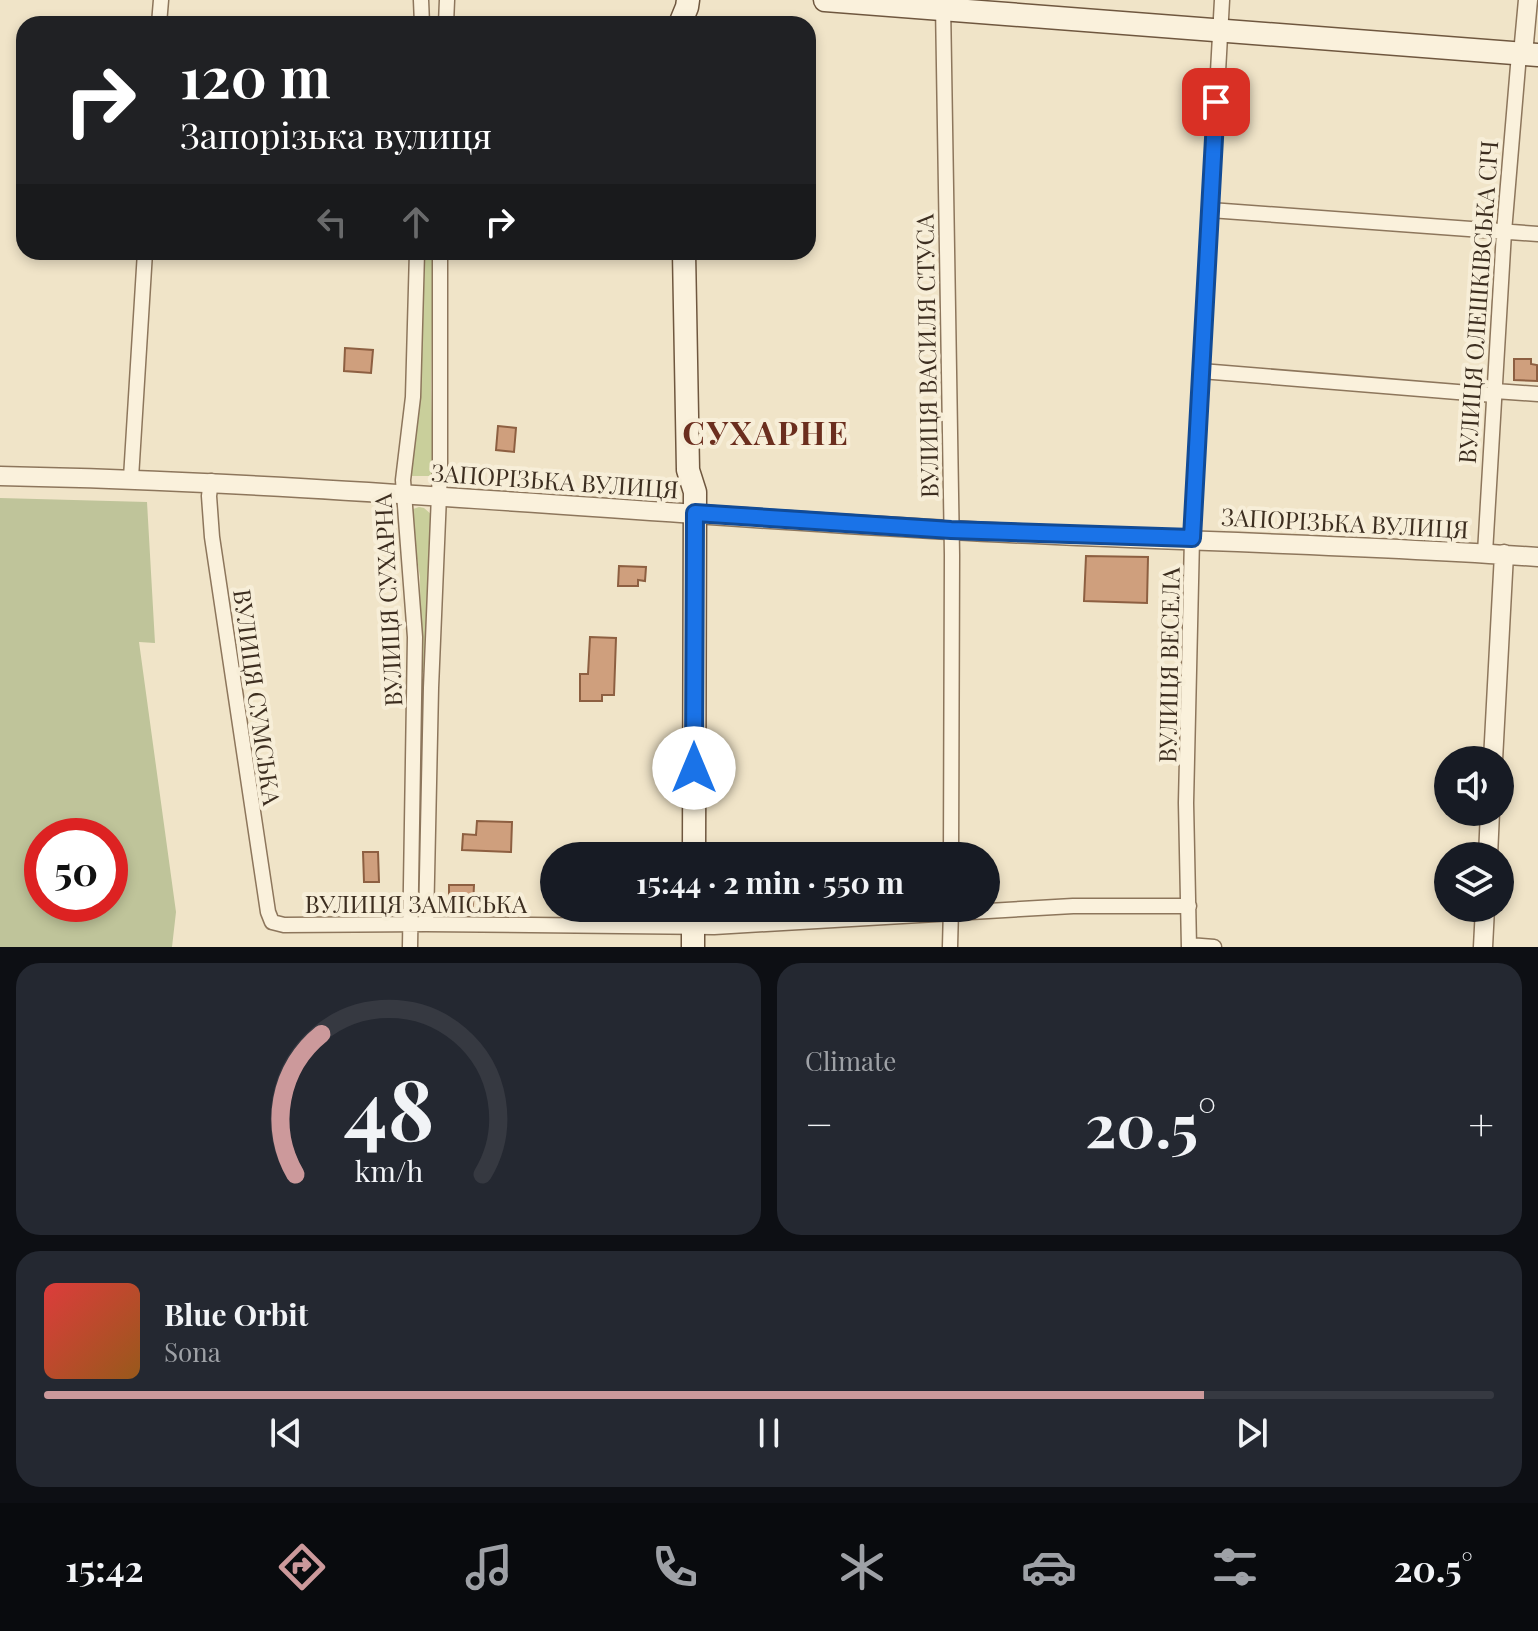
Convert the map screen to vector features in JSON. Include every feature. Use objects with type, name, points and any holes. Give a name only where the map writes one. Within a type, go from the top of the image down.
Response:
[{"type":"main road","points":[[825,0],[943,4],[1220,31],[1527,54]]},
{"type":"main road","points":[[684,260],[688,470],[695,497]]},
{"type":"main road","points":[[694,842],[695,497],[700,470],[698,260]]},
{"type":"street","name":"ВУЛИЦЯ ВЕСЕЛА","points":[[1189,946],[1186,803],[1192,538],[1222,0]]},
{"type":"street","name":"ВУЛИЦЯ ОЛЕШКІВСЬКА СІЧ","points":[[1485,553],[1504,232],[1527,54],[1528,0]]},
{"type":"street","name":"ВУЛИЦЯ ВАСИЛЯ СТУСА","points":[[943,4],[951,530],[951,842]]},
{"type":"street","points":[[1210,210],[1538,234]]},
{"type":"street","points":[[131,478],[145,260]]},
{"type":"street","name":"ВУЛИЦЯ СУХАРНА","points":[[417,260],[413,397],[403,480],[415,637],[418,925]]},
{"type":"street","name":"ВУЛИЦЯ СУХАРНА","points":[[410,947],[418,925],[431,688],[438,496],[440,260]]},
{"type":"street","points":[[1201,371],[1538,394]]},
{"type":"street","name":"ЗАПОРІЗЬКА ВУЛИЦЯ","points":[[0,476],[211,481],[438,496],[695,497],[951,530],[1192,538],[1538,557]]},
{"type":"street","name":"ВУЛИЦЯ СУМСЬКА","points":[[211,481],[212,537],[269,918]]},
{"type":"street","points":[[1494,746],[1504,554]]},
{"type":"street","name":"ВУЛИЦЯ ЗАМІСЬКА","points":[[1000,909],[1189,906]]},
{"type":"street","name":"ВУЛИЦЯ ЗАМІСЬКА","points":[[269,918],[284,925],[693,927],[774,922]]},
{"type":"street","points":[[950,947],[951,922]]},
{"type":"street","points":[[1483,947],[1484,922]]},
{"type":"street","points":[[1189,946],[1214,947]]},
{"type":"green space","points":[[423,260],[433,260],[431,390],[434,476],[411,476]]},
{"type":"green space","points":[[0,498],[147,502],[155,643],[139,642],[176,912],[172,947],[0,947]]},
{"type":"green space","points":[[419,507],[432,515],[426,672],[421,672],[420,577],[410,515],[413,509]]},
{"type":"building","points":[[345,348],[373,350],[371,373],[344,371]]},
{"type":"building","points":[[1514,359],[1531,359],[1531,364],[1537,365],[1537,381],[1514,380]]},
{"type":"building","points":[[498,426],[516,428],[514,452],[496,450]]},
{"type":"building","points":[[1086,556],[1148,557],[1147,603],[1084,601]]},
{"type":"building","points":[[619,566],[646,567],[645,581],[638,580],[638,586],[618,586]]},
{"type":"building","points":[[590,637],[616,638],[614,695],[602,695],[602,701],[580,701],[580,674],[588,674]]},
{"type":"building","points":[[477,821],[512,822],[511,852],[462,850],[463,834],[476,835]]},
{"type":"building","points":[[363,852],[378,852],[379,882],[364,882]]},
{"type":"building","points":[[449,885],[474,885],[473,906],[449,906]]},
{"type":"district","name":"СУХАРНЕ","points":[[766,431]]},
{"type":"route","points":[[694,768],[695,513],[951,530],[1192,538],[1216,102]]}]
